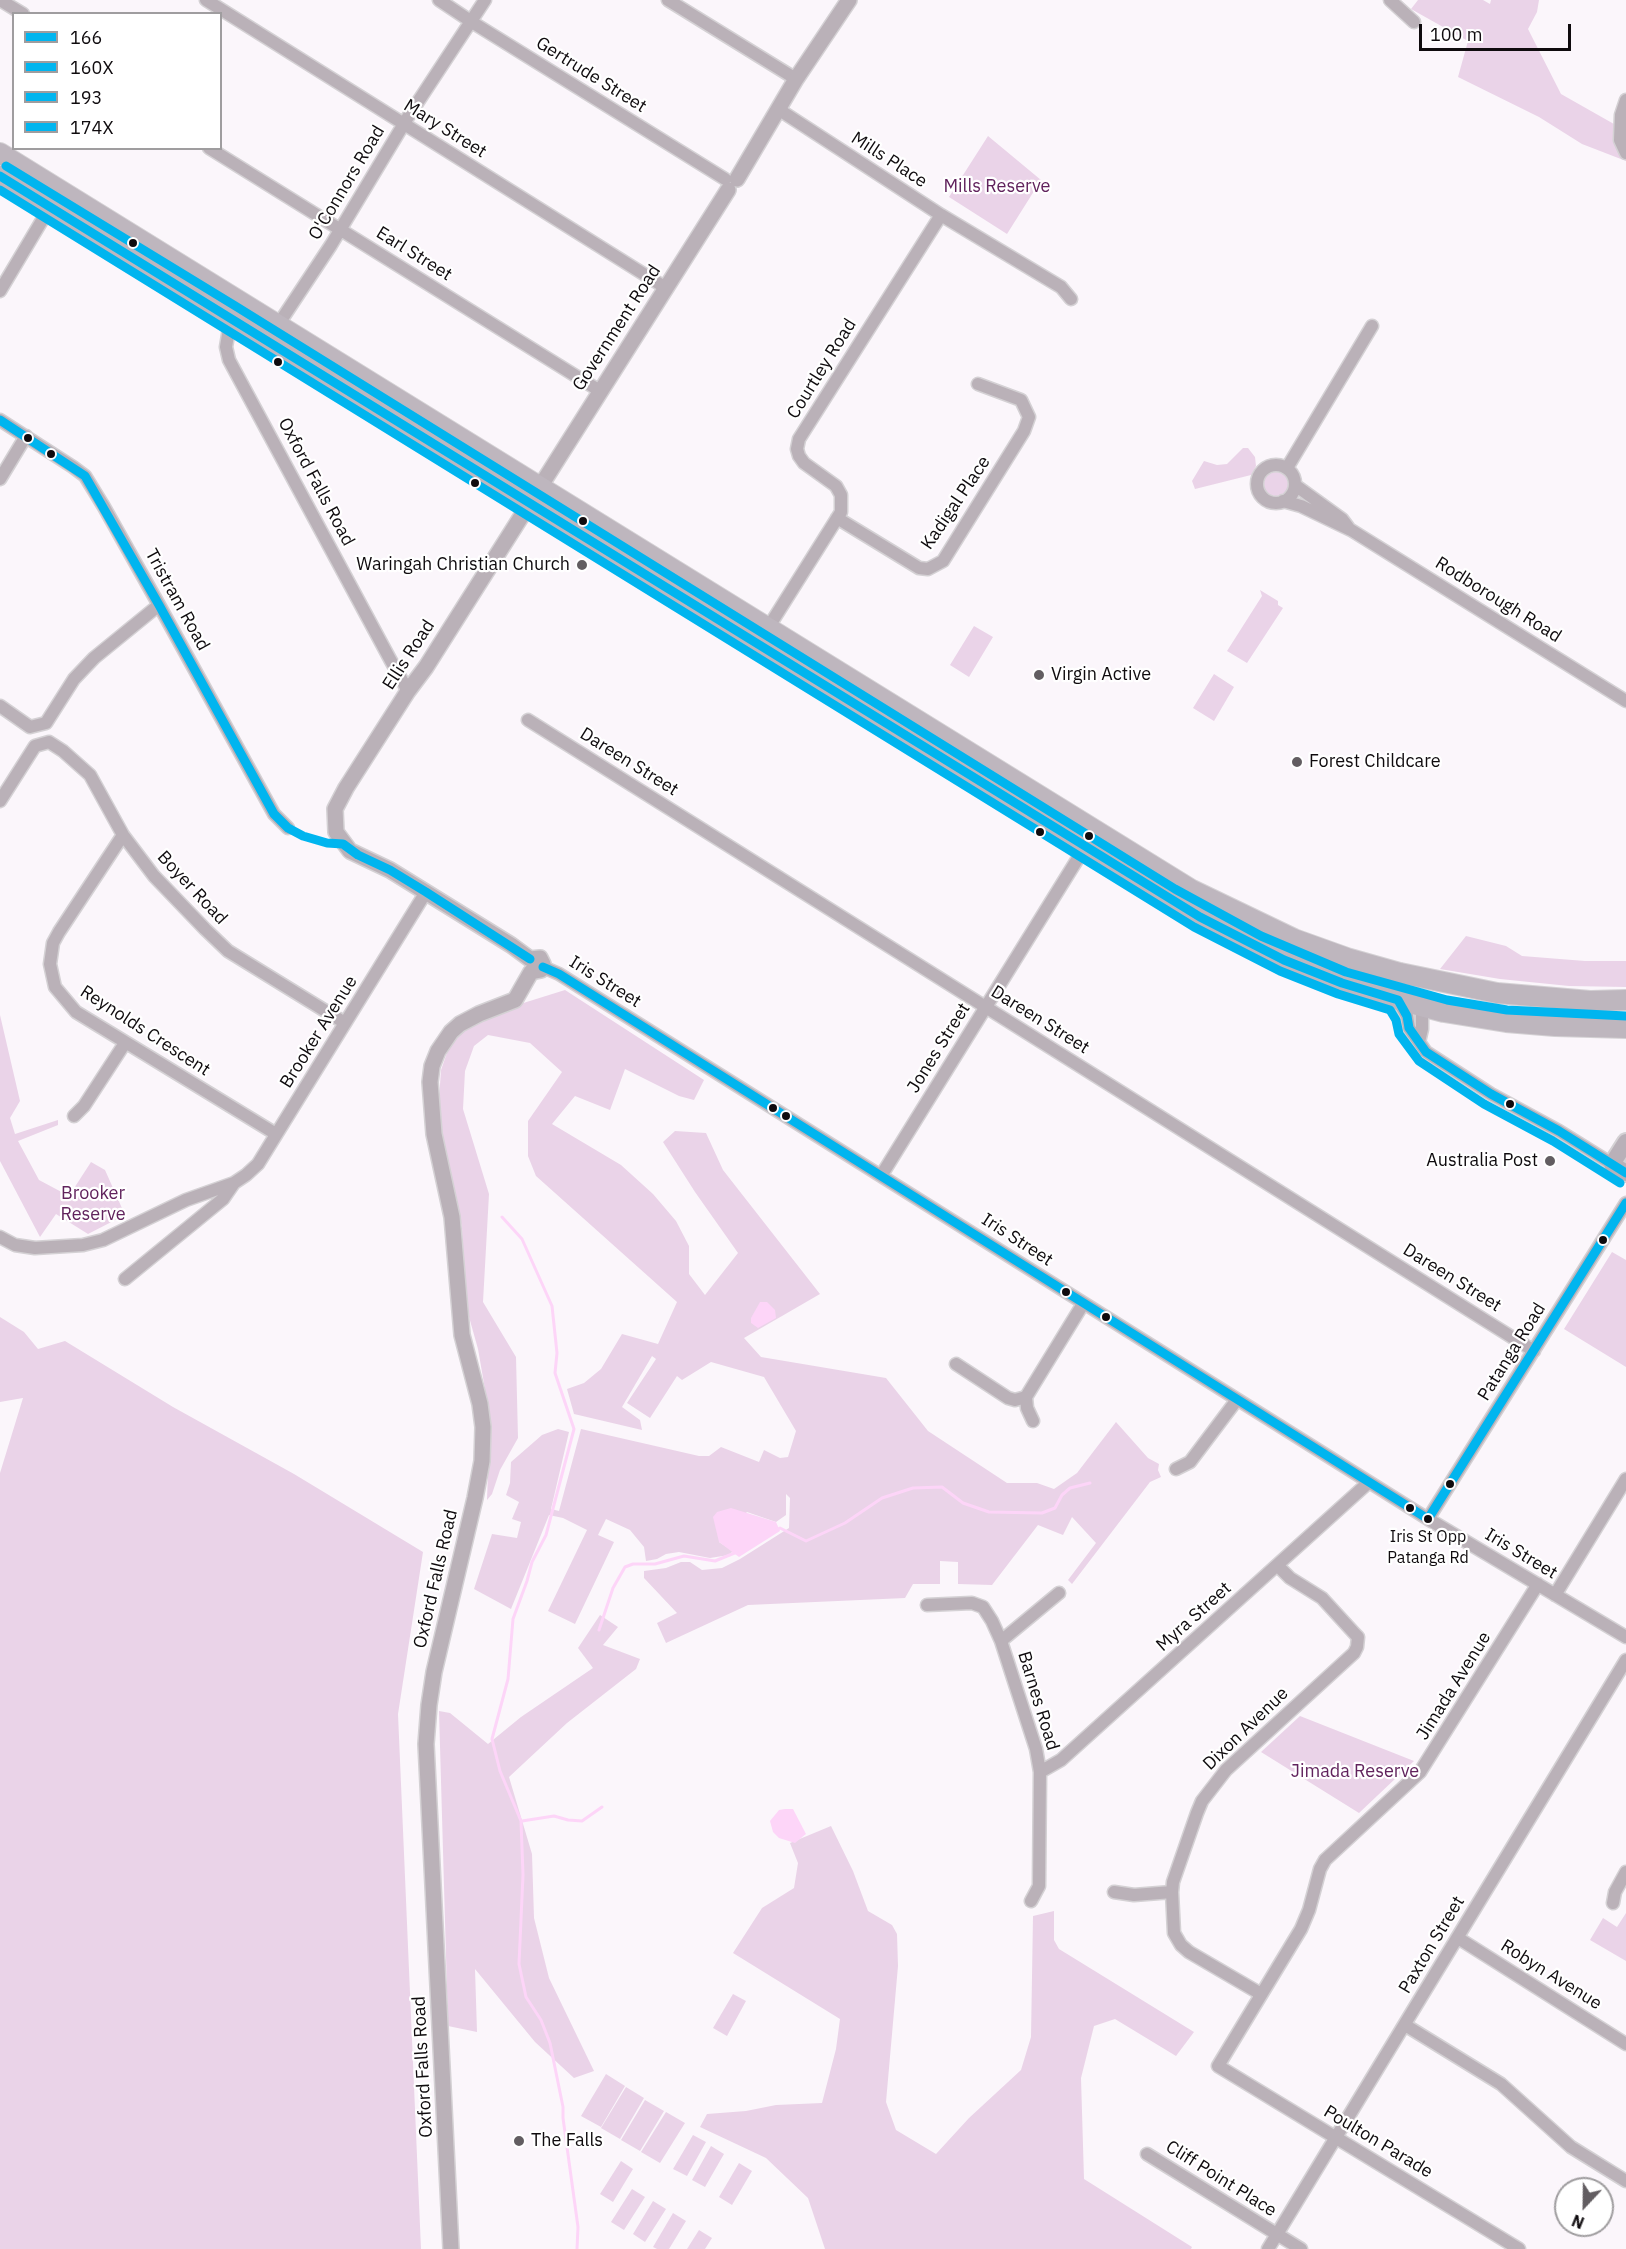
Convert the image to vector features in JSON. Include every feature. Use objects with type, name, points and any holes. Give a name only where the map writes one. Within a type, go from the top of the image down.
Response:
[{"type":"highway","points":[[0,153],[278,324],[534,495],[1085,847],[1200,917],[1256,947],[1342,983],[1398,1000],[1506,1022],[1626,1028]]},
{"type":"highway","points":[[0,176],[231,317],[534,495],[768,628],[1192,890],[1266,927],[1347,958],[1431,981],[1538,998],[1626,1000]]},
{"type":"main road","points":[[1619,1168],[1626,1142]]},
{"type":"street","points":[[0,0],[20,12]]},
{"type":"street","name":"Mary Street","points":[[206,0],[666,288]]},
{"type":"street","name":"Gertrude Street","points":[[439,0],[730,183]]},
{"type":"street","name":"O'Connors Road","points":[[278,324],[485,0]]},
{"type":"street","points":[[668,0],[796,79]]},
{"type":"street","name":"Government Road","points":[[534,495],[796,79],[849,0]]},
{"type":"street","points":[[1390,0],[1414,22]]},
{"type":"street","points":[[1626,100],[1620,140],[1626,153]]},
{"type":"street","name":"Mills Place","points":[[778,109],[941,215],[1061,287],[1071,299]]},
{"type":"street","name":"Earl Street","points":[[212,150],[600,391]]},
{"type":"street","points":[[0,291],[50,207]]},
{"type":"street","name":"Courtley Road","points":[[768,628],[841,512],[841,495],[836,486],[804,463],[797,449],[799,439],[941,215]]},
{"type":"street","name":"Oxford Falls Road","points":[[231,317],[226,347],[229,360],[390,662],[408,691]]},
{"type":"street","points":[[1287,468],[1372,326]]},
{"type":"street","name":"Kadigal Place","points":[[837,518],[919,568],[928,568],[943,561],[1024,431],[1029,417],[1021,400],[978,384]]},
{"type":"street","name":"Tristram Road","points":[[0,420],[85,476],[274,814],[288,828]]},
{"type":"street","points":[[0,479],[26,436]]},
{"type":"street","points":[[1281,465],[1287,468],[1293,476],[1295,485],[1292,495],[1283,501],[1274,502],[1264,498],[1257,484],[1258,477],[1268,467],[1281,465]]},
{"type":"street","name":"Rodborough Road","points":[[1295,485],[1342,519],[1351,530]]},
{"type":"street","name":"Ellis Road","points":[[426,892],[390,870],[350,851],[336,832],[335,809],[346,788],[426,667],[534,495]]},
{"type":"street","name":"Rodborough Road","points":[[1283,501],[1301,506],[1351,530],[1626,701]]},
{"type":"street","points":[[0,706],[30,727],[39,727],[46,723],[74,679],[94,658],[159,605]]},
{"type":"street","name":"Dareen Street","points":[[528,720],[1534,1351]]},
{"type":"street","name":"Boyer Road","points":[[0,801],[35,746],[49,742],[78,762],[90,775],[123,835],[154,876],[228,951],[345,1023]]},
{"type":"street","name":"Reynolds Crescent","points":[[123,835],[53,943],[50,964],[55,987],[61,997],[76,1012],[276,1134]]},
{"type":"street","name":"Jones Street","points":[[881,1176],[1085,847]]},
{"type":"street","points":[[426,892],[511,945],[535,966]]},
{"type":"street","name":"Brooker Avenue","points":[[125,1279],[223,1199],[234,1183],[258,1164],[426,892]]},
{"type":"street","name":"Oxford Falls Road","points":[[451,2249],[426,1744],[434,1672],[475,1498],[482,1461],[483,1428],[480,1404],[462,1335],[452,1217],[434,1134],[430,1082],[432,1066],[438,1051],[450,1032],[479,1014],[515,1000],[535,966]]},
{"type":"street","name":"Iris Street","points":[[535,966],[559,974],[1236,1401],[1428,1520],[1626,1637]]},
{"type":"street","points":[[1398,1000],[1406,1013],[1409,1028],[1426,1052],[1440,1063],[1619,1168]]},
{"type":"street","points":[[1419,1042],[1422,1029],[1422,1006]]},
{"type":"street","points":[[74,1116],[84,1106],[125,1043]]},
{"type":"street","name":"Brooker Avenue","points":[[0,1237],[15,1245],[35,1248],[83,1245],[103,1240],[186,1200],[234,1183]]},
{"type":"street","name":"Patanga Road","points":[[1428,1520],[1626,1203]]},
{"type":"street","points":[[1033,1421],[1027,1408],[1026,1397],[1083,1304]]},
{"type":"street","points":[[956,1364],[1008,1398],[1015,1400],[1026,1397]]},
{"type":"street","points":[[1176,1469],[1190,1462],[1236,1401]]},
{"type":"street","points":[[1555,1595],[1626,1479]]},
{"type":"street","name":"Myra Street","points":[[1040,1772],[1061,1760],[1278,1566],[1368,1482]]},
{"type":"street","name":"Dixon Avenue","points":[[1261,1994],[1181,1945],[1174,1933],[1172,1892],[1176,1871],[1200,1807],[1226,1770],[1358,1647],[1358,1637],[1322,1598],[1290,1578],[1278,1566]]},
{"type":"street","name":"Jimada Avenue","points":[[1218,2066],[1301,1929],[1325,1860],[1420,1772],[1538,1584]]},
{"type":"street","points":[[1001,1641],[1059,1593]]},
{"type":"street","name":"Barnes Road","points":[[927,1605],[972,1603],[983,1607],[1001,1641],[1036,1749],[1040,1772],[1039,1886],[1031,1900]]},
{"type":"street","name":"Paxton Street","points":[[1268,2249],[1626,1660]]},
{"type":"street","points":[[1613,1903],[1615,1892],[1626,1872]]},
{"type":"street","points":[[1114,1892],[1134,1895],[1172,1892]]},
{"type":"street","name":"Robyn Avenue","points":[[1458,1938],[1626,2044]]},
{"type":"street","points":[[1405,2025],[1502,2085],[1571,2147],[1626,2181]]},
{"type":"street","name":"Poulton Parade","points":[[1218,2066],[1519,2249]]},
{"type":"street","name":"Cliff Point Place","points":[[1147,2154],[1301,2249]]},
{"type":"green space","points":[[1418,0],[1483,0],[1490,4],[1491,0],[1539,0],[1537,12],[1528,29],[1561,94],[1621,128],[1626,161],[1582,144],[1539,117],[1458,77],[1468,41],[1411,9]]},
{"type":"green space","name":"Mills Reserve","points":[[988,136],[1041,180],[1007,234],[949,197]]},
{"type":"green space","points":[[1243,448],[1248,448],[1255,457],[1256,466],[1251,475],[1195,489],[1192,481],[1204,461],[1217,465],[1227,464]]},
{"type":"green space","points":[[1276,472],[1284,476],[1288,484],[1284,492],[1276,496],[1268,492],[1264,484],[1268,476]]},
{"type":"green space","points":[[1260,590],[1278,601],[1278,605],[1283,608],[1247,663],[1227,651],[1262,596]]},
{"type":"green space","points":[[974,626],[993,637],[969,677],[950,665]]},
{"type":"green space","points":[[1214,674],[1234,687],[1214,721],[1193,708]]},
{"type":"green space","points":[[1466,936],[1506,946],[1522,956],[1585,961],[1626,961],[1626,987],[1569,986],[1500,979],[1440,969]]},
{"type":"green space","points":[[565,990],[704,1080],[694,1100],[679,1096],[625,1069],[610,1110],[575,1096],[552,1124],[621,1165],[653,1194],[676,1221],[689,1246],[689,1274],[705,1295],[738,1253],[663,1142],[675,1131],[706,1133],[723,1170],[820,1294],[744,1338],[761,1357],[886,1378],[928,1431],[1007,1483],[1037,1483],[1054,1489],[1077,1473],[1116,1422],[1148,1458],[1159,1464],[1158,1470],[1161,1477],[1150,1482],[1072,1584],[1068,1580],[1096,1543],[1072,1517],[1063,1535],[1038,1525],[992,1585],[958,1584],[958,1562],[940,1561],[940,1584],[913,1584],[905,1598],[748,1605],[666,1643],[657,1623],[677,1613],[644,1578],[644,1571],[666,1568],[681,1562],[690,1562],[702,1570],[722,1568],[740,1559],[789,1528],[790,1498],[786,1494],[786,1515],[776,1522],[747,1512],[719,1542],[733,1551],[729,1555],[710,1558],[679,1552],[646,1561],[644,1547],[630,1530],[606,1519],[598,1535],[614,1542],[575,1624],[548,1611],[587,1530],[563,1518],[549,1515],[511,1609],[474,1589],[492,1534],[517,1538],[521,1522],[512,1519],[519,1502],[506,1495],[510,1483],[511,1462],[542,1435],[558,1429],[569,1432],[551,1509],[559,1511],[581,1429],[699,1456],[709,1456],[721,1447],[759,1462],[764,1450],[780,1458],[788,1457],[796,1431],[764,1377],[711,1362],[682,1380],[677,1376],[650,1418],[627,1403],[656,1359],[652,1356],[622,1407],[640,1420],[642,1430],[574,1414],[567,1389],[584,1383],[601,1369],[622,1334],[658,1344],[677,1302],[536,1176],[528,1156],[528,1121],[562,1072],[530,1043],[488,1035],[474,1046],[465,1071],[463,1109],[489,1194],[483,1302],[516,1357],[518,1438],[487,1500],[490,1418],[478,1349],[464,1299],[462,1227],[437,1128],[441,1070],[449,1047],[463,1028],[517,1005]]},
{"type":"green space","name":"Brooker Reserve","points":[[0,1015],[20,1101],[10,1118],[15,1134],[58,1120],[58,1125],[18,1141],[39,1180],[69,1196],[91,1162],[105,1170],[125,1215],[88,1234],[56,1214],[40,1237],[0,1161]]},
{"type":"green space","points":[[1612,1252],[1626,1260],[1626,1367],[1564,1329]]},
{"type":"green space","points":[[0,1317],[24,1332],[38,1349],[65,1341],[173,1407],[294,1474],[423,1552],[398,1714],[421,2249],[0,2249],[0,1473],[23,1398],[0,1402]]},
{"type":"green space","points":[[600,1615],[618,1627],[603,1645],[640,1659],[636,1669],[567,1723],[509,1777],[532,1854],[534,1918],[549,1978],[594,2071],[574,2078],[535,2042],[475,1969],[477,2032],[448,2026],[439,1711],[450,1713],[488,1744],[521,1717],[593,1668],[578,1648]]},
{"type":"green space","name":"Jimada Reserve","points":[[1300,1716],[1414,1761],[1359,1813],[1261,1752]]},
{"type":"green space","points":[[831,1826],[853,1871],[868,1911],[892,1925],[897,1934],[898,1966],[886,2102],[896,2130],[936,2154],[969,2118],[1021,2070],[1031,2037],[1033,1916],[1054,1911],[1054,1940],[1059,1949],[1194,2032],[1176,2056],[1115,2019],[1094,2026],[1081,2078],[1084,2179],[1192,2247],[1191,2249],[825,2249],[808,2198],[766,2158],[700,2127],[707,2114],[746,2111],[776,2105],[822,2103],[836,2049],[840,2019],[733,1953],[762,1908],[794,1888],[798,1863],[790,1843]]},
{"type":"green space","points":[[1626,1913],[1626,1961],[1590,1940],[1603,1918],[1617,1927]]},
{"type":"green space","points":[[733,1994],[746,2001],[727,2036],[713,2028]]},
{"type":"green space","points":[[606,2074],[625,2086],[601,2127],[581,2116]]},
{"type":"green space","points":[[626,2087],[644,2098],[620,2139],[601,2128]]},
{"type":"green space","points":[[645,2100],[664,2111],[640,2151],[621,2140]]},
{"type":"green space","points":[[666,2112],[685,2123],[660,2163],[641,2152]]},
{"type":"green space","points":[[693,2135],[706,2142],[687,2176],[673,2169]]},
{"type":"green space","points":[[711,2146],[724,2154],[705,2187],[692,2180]]},
{"type":"green space","points":[[621,2161],[633,2169],[613,2202],[600,2194]]},
{"type":"green space","points":[[739,2163],[752,2171],[732,2205],[719,2197]]},
{"type":"green space","points":[[632,2189],[645,2197],[624,2230],[611,2222]]},
{"type":"green space","points":[[653,2201],[666,2209],[645,2242],[633,2234]]},
{"type":"green space","points":[[673,2213],[686,2221],[669,2249],[653,2247]]},
{"type":"green space","points":[[699,2230],[712,2238],[705,2249],[687,2249]]},
{"type":"shaded area","points":[[760,1302],[767,1302],[775,1310],[776,1318],[758,1328],[751,1323],[751,1318]]},
{"type":"shaded area","points":[[731,1508],[776,1522],[780,1531],[739,1557],[719,1542],[713,1517],[717,1512]]},
{"type":"shaded area","points":[[793,1809],[806,1834],[795,1843],[779,1838],[773,1832],[770,1821],[779,1810]]},
{"type":"waterway","points":[[502,1217],[522,1239],[552,1306],[557,1353],[555,1373],[574,1429],[546,1535],[532,1562],[513,1619],[508,1679],[492,1739],[500,1771],[521,1821],[523,1875],[519,1964],[526,1997],[541,2020],[550,2043],[563,2107],[578,2227],[577,2249]]},
{"type":"waterway","points":[[776,1530],[780,1528],[806,1541],[845,1523],[882,1498],[913,1488],[942,1487],[963,1503],[989,1512],[1042,1513],[1055,1508],[1062,1495],[1070,1488],[1090,1483]]},
{"type":"waterway","points":[[599,1630],[613,1588],[625,1567],[633,1564],[655,1564],[684,1556],[715,1561],[737,1552]]},
{"type":"waterway","points":[[522,1821],[554,1816],[582,1821],[602,1807]]},
{"type":"transit line","name":"174X","points":[[6,166],[1175,889],[1261,936],[1346,972],[1447,1000],[1507,1010],[1626,1016]]},
{"type":"transit line","name":"160X","points":[[0,176],[1200,917],[1284,960],[1342,983],[1398,1000],[1407,1016],[1409,1028],[1426,1052],[1491,1094],[1559,1131],[1626,1173]]},
{"type":"transit line","name":"193","points":[[0,190],[1194,927],[1280,971],[1338,994],[1390,1010],[1396,1020],[1399,1034],[1419,1061],[1484,1104],[1553,1141],[1620,1183]]},
{"type":"transit line","name":"166","points":[[0,420],[85,476],[274,814],[288,828],[303,836],[327,843],[343,844]]},
{"type":"transit line","name":"166","points":[[343,844],[358,855],[390,870],[426,892],[530,959]]},
{"type":"transit line","name":"166","points":[[543,967],[559,974],[1428,1519]]},
{"type":"transit line","name":"166","points":[[1428,1519],[1626,1203]]},
{"type":"place","name":"Waringah Christian Church","points":[[582,565]]},
{"type":"place","name":"Virgin Active","points":[[1039,675]]},
{"type":"place","name":"Forest Childcare","points":[[1297,762]]},
{"type":"place","name":"Australia Post","points":[[1550,1161]]},
{"type":"place","name":"Iris St Opp Patanga Rd","points":[[1428,1519]]},
{"type":"place","name":"The Falls","points":[[519,2141]]}]
